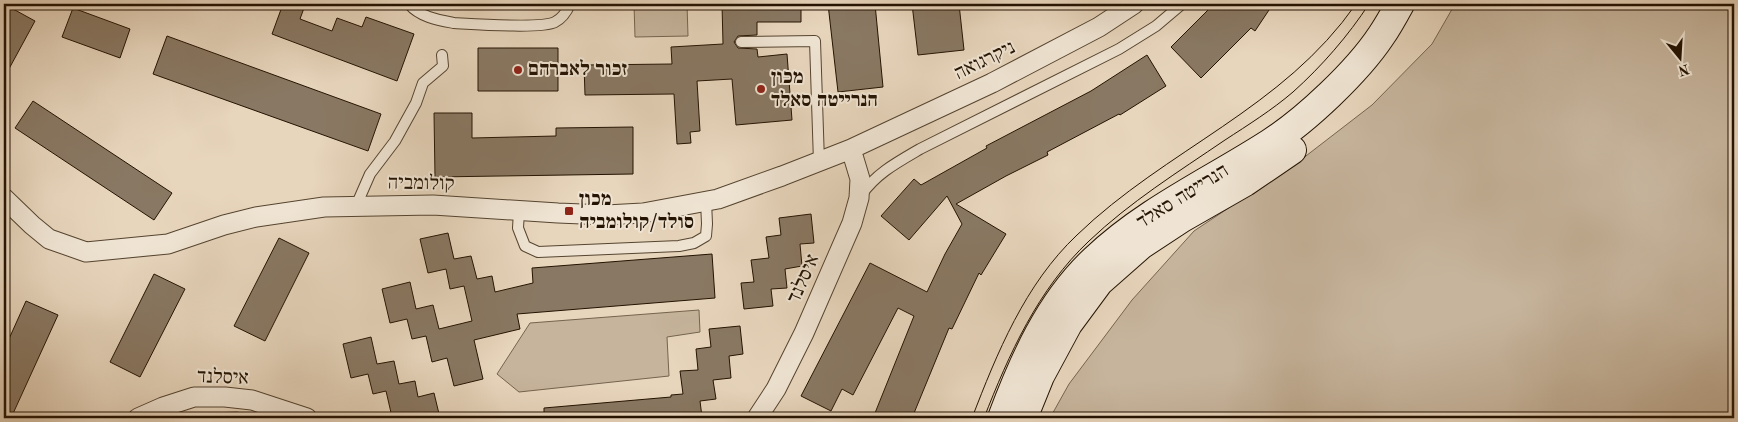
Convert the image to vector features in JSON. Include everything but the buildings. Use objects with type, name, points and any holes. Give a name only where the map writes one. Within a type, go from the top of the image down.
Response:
[{"type":"main road","name":"הנרייטה סאלד","points":[[1002,418],[1019,374],[1044,324],[1064,294],[1092,261],[1124,233],[1163,207],[1272,142],[1307,115],[1360,62],[1380,37],[1400,4]]},
{"type":"main road","name":"הנרייטה סאלד","points":[[1023,418],[1040,376],[1068,324],[1099,282],[1141,246],[1182,218],[1245,182],[1292,150],[1336,113],[1367,80],[1396,42],[1419,4]]},
{"type":"street","name":"ניקרגואה","points":[[851,149],[992,83],[1099,27],[1134,4]]},
{"type":"street","name":"קולומביה","points":[[4,198],[49,239],[86,252],[168,244],[224,225],[256,217],[324,207],[433,205],[519,211],[644,213],[718,199],[851,149]]},
{"type":"street","name":"איסלנד","points":[[757,418],[776,389],[808,326],[852,223],[860,179],[851,149]]},
{"type":"street","name":"איסלנד","points":[[138,418],[163,407],[194,397],[225,397],[252,400],[307,418]]},
{"type":"lane","points":[[410,4],[419,13],[440,21],[540,26],[556,22],[570,4]]},
{"type":"lane","points":[[858,198],[872,180],[892,165],[920,149],[1119,50],[1156,26],[1182,4]]},
{"type":"lane","points":[[741,42],[815,41],[819,162]]},
{"type":"lane","points":[[356,206],[370,174],[395,141],[416,103],[423,83],[443,66],[442,55]]},
{"type":"lane","points":[[519,211],[518,228],[525,246],[538,252],[679,246],[694,243],[706,236],[706,201]]},
{"type":"shaded area","points":[[634,4],[687,4],[688,36],[635,37]]},
{"type":"shaded area","points":[[1455,4],[1734,4],[1734,418],[1050,418],[1069,384],[1132,300],[1194,231],[1302,159],[1372,105],[1432,44]]},
{"type":"shaded area","points":[[699,310],[700,332],[667,337],[669,376],[519,392],[497,374],[530,323]]},
{"type":"shaded area","points":[[237,412],[261,418],[202,418],[211,413]]},
{"type":"tram line","points":[[972,418],[1002,344],[1014,320],[1042,275],[1059,254],[1077,235],[1148,177],[1259,101],[1294,72],[1327,41],[1356,4]]},
{"type":"tram line","points":[[984,418],[1004,370],[1027,324],[1040,301],[1071,260],[1089,241],[1138,200],[1260,117],[1293,92],[1334,50],[1369,4]]},
{"type":"place","name":"זכור לאברהם","points":[[518,70]]},
{"type":"place","name":"מכון הנרייטה סאלד","points":[[761,89]]},
{"type":"place","name":"מכון סולד/קולומביה","points":[[569,211]]}]
